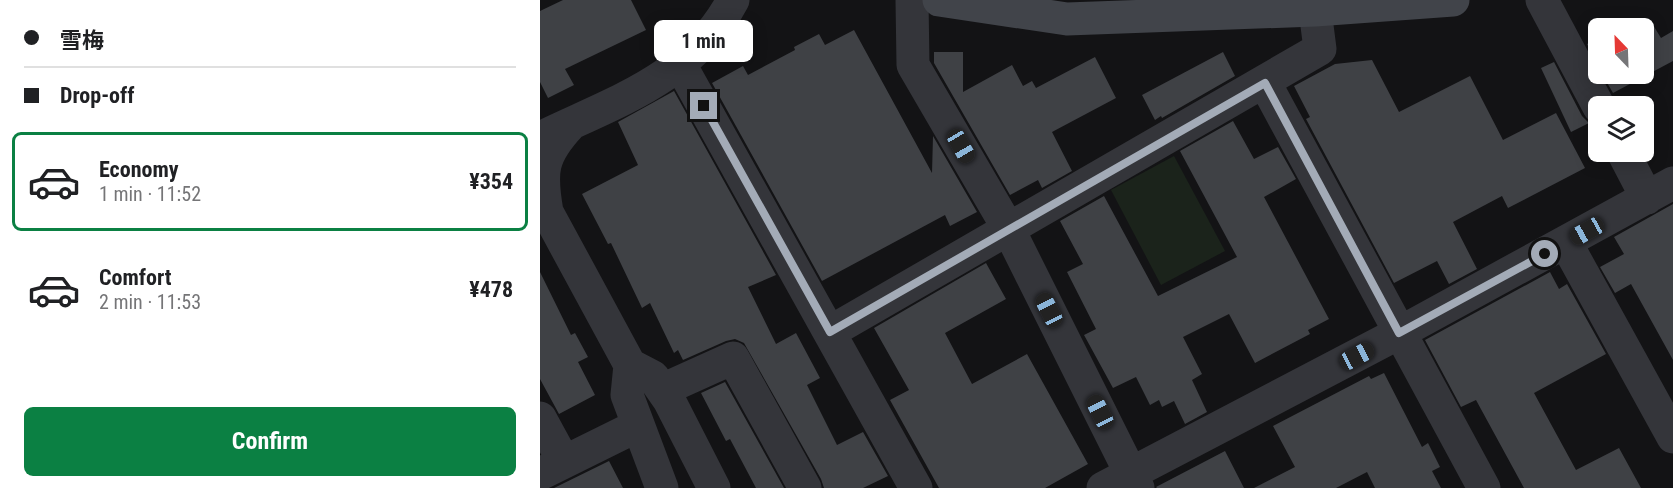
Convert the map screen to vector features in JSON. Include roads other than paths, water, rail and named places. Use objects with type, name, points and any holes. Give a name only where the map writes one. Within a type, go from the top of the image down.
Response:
[{"type":"main road","points":[[939,0],[1067,19],[1453,0]]},
{"type":"street","points":[[540,138],[681,66],[716,30],[733,0]]},
{"type":"street","points":[[912,0],[913,64],[1008,228],[1124,483],[1230,423],[1566,243],[1660,190],[1633,162]]},
{"type":"street","points":[[1542,0],[1593,96]]},
{"type":"street","points":[[830,332],[1008,228],[1265,83],[1320,49],[1300,7]]},
{"type":"street","points":[[681,66],[916,488]]},
{"type":"street","points":[[1265,83],[1484,488]]},
{"type":"street","points":[[574,122],[556,142],[544,164],[541,178],[543,206],[630,365],[653,377],[666,395],[714,488]]},
{"type":"street","points":[[1566,243],[1673,437]]},
{"type":"street","points":[[666,395],[733,358],[805,488]]},
{"type":"street","points":[[630,365],[627,395],[662,488]]},
{"type":"street","points":[[666,395],[684,410],[724,488]]},
{"type":"street","points":[[540,418],[552,468],[637,426]]}]
